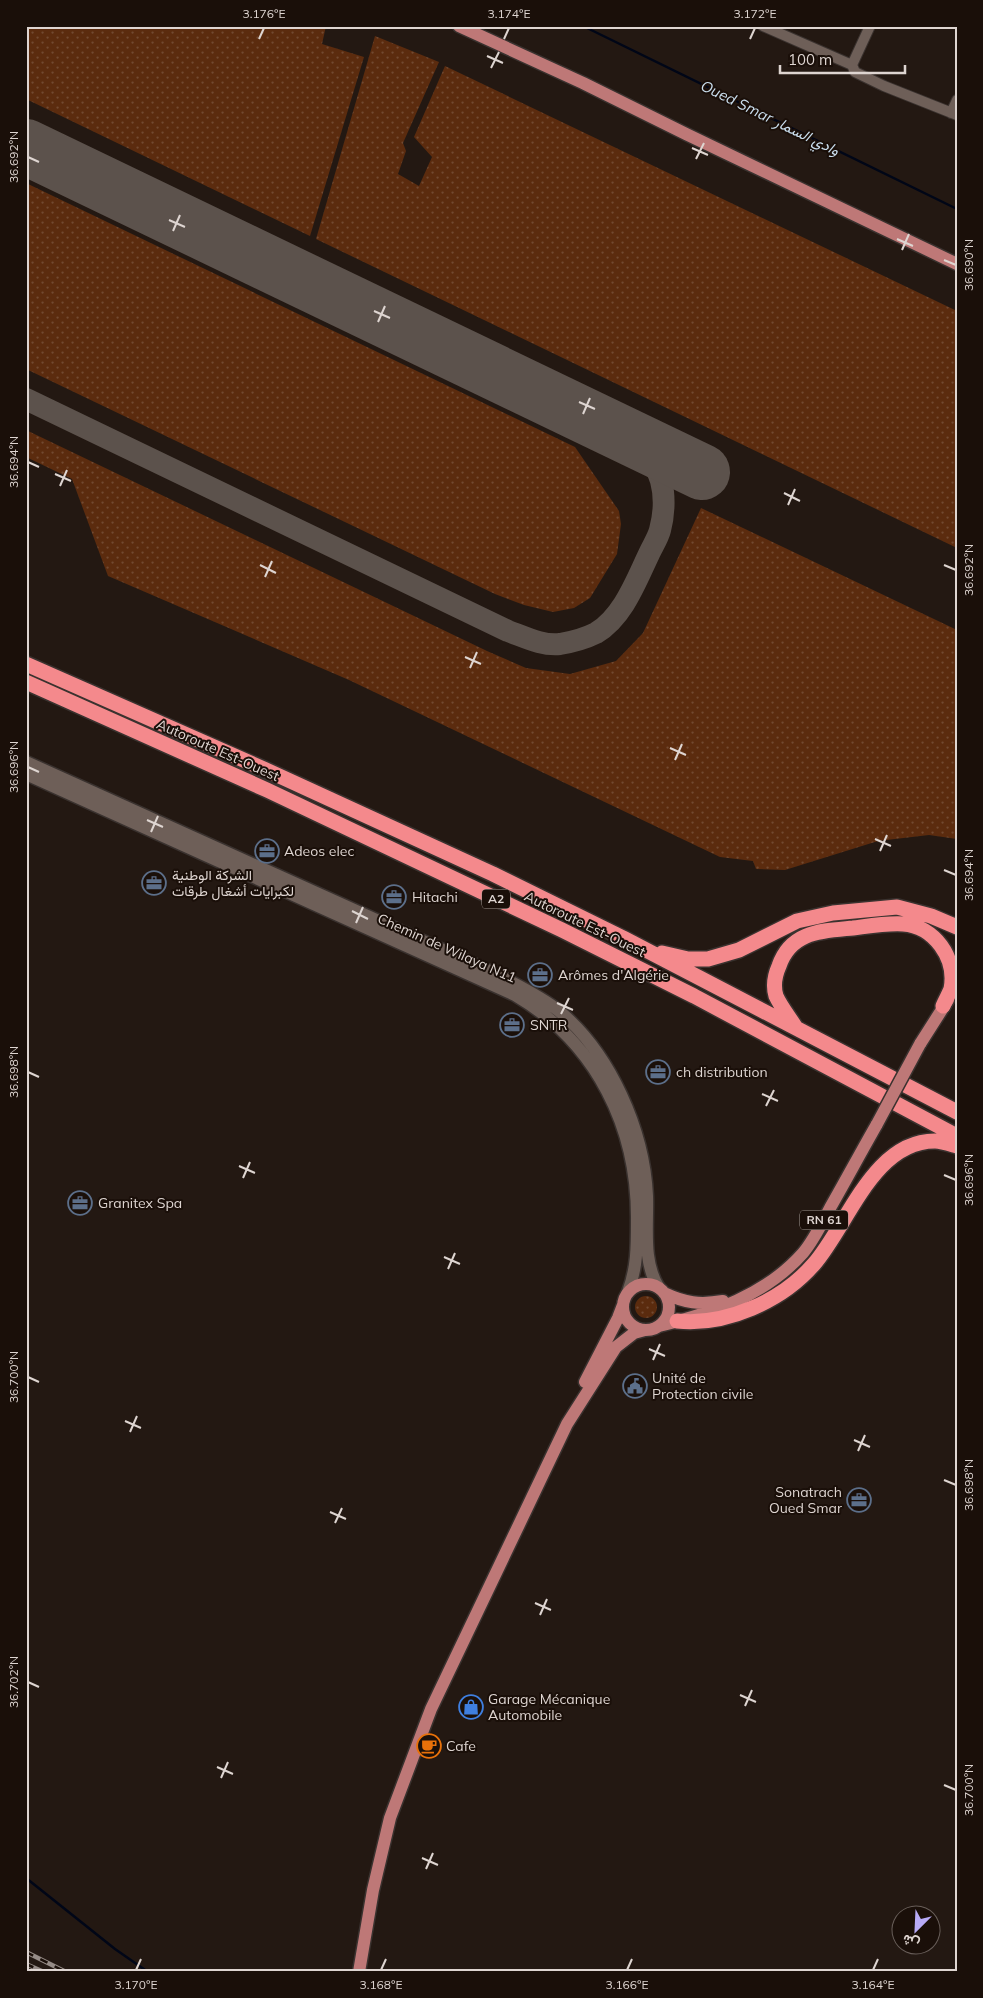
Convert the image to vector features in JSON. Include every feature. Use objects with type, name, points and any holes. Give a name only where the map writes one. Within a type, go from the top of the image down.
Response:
[{"type":"highway","name":"Autoroute Est-Ouest","points":[[26,664],[255,765],[476,866],[623,938],[957,1112]]},
{"type":"highway","name":"Autoroute Est-Ouest","points":[[26,682],[267,790],[562,930],[703,1000],[957,1136]]},
{"type":"highway","points":[[623,938],[657,951],[688,959],[708,959],[739,950],[797,920],[833,913],[897,907],[924,914],[957,928]]},
{"type":"highway","points":[[797,1029],[776,995],[775,977],[781,958],[799,938],[819,931],[904,924],[920,928],[931,935],[945,951],[951,969],[950,989],[943,1006]]},
{"type":"highway","points":[[919,1092],[957,1102]]},
{"type":"highway","points":[[678,1321],[692,1322],[726,1317],[753,1307],[794,1284],[814,1264],[875,1173],[892,1156],[913,1145],[935,1140],[957,1146]]},
{"type":"main road","points":[[460,26],[583,83],[957,264]]},
{"type":"main road","points":[[26,762],[496,974],[536,995],[558,1010],[573,1024],[608,1071],[624,1100],[635,1130],[645,1178],[650,1271],[669,1307],[668,1314],[659,1326],[634,1333],[616,1347],[567,1424]]},
{"type":"main road","name":"Chemin de Wilaya N11","points":[[26,774],[515,995],[554,1021],[566,1032],[599,1078],[614,1106],[630,1148],[637,1196],[637,1258],[634,1276],[628,1292]]},
{"type":"main road","name":"RN 61","points":[[659,1326],[720,1308],[747,1296],[788,1268],[804,1252],[920,1044],[943,1006],[957,989]]},
{"type":"main road","points":[[359,1972],[373,1890],[387,1827],[425,1723],[567,1424],[580,1392],[618,1318],[628,1292],[633,1288],[646,1284],[662,1291]]},
{"type":"main road","name":"RN 61","points":[[662,1291],[681,1301],[696,1304],[747,1296]]},
{"type":"main road","points":[[623,1305],[623,1312],[631,1325],[645,1330]]},
{"type":"street","points":[[762,26],[852,66],[855,72],[870,79],[954,114],[957,100]]},
{"type":"street","points":[[852,66],[870,26]]},
{"type":"shaded area","points":[[26,26],[326,26],[322,44],[364,57],[310,236],[26,99]]},
{"type":"shaded area","points":[[375,36],[439,62],[403,143],[406,151],[398,174],[419,186],[432,157],[414,137],[445,66],[957,311],[957,548],[316,239]]},
{"type":"shaded area","points":[[26,183],[575,447],[619,511],[621,524],[617,554],[590,598],[574,608],[553,612],[524,605],[495,594],[26,369]]},
{"type":"shaded area","points":[[26,430],[487,651],[526,668],[570,674],[616,661],[643,633],[701,508],[957,630],[957,839],[929,835],[878,841],[785,870],[756,869],[753,861],[720,857],[349,680],[108,576],[72,479],[26,457]]},
{"type":"shaded area","points":[[646,1296],[654,1299],[657,1307],[654,1315],[646,1318],[638,1315],[635,1307],[638,1299]]},
{"type":"waterway","name":"Oued Smar وادي السمار","points":[[583,26],[957,209]]},
{"type":"waterway","points":[[26,1878],[115,1949],[148,1972]]},
{"type":"taxiway","points":[[26,399],[508,631],[547,644],[560,644],[592,635],[614,618],[634,587],[659,533],[663,499],[661,481],[655,467],[646,454],[623,434]]},
{"type":"runway","points":[[26,147],[702,472]]},
{"type":"railway","points":[[26,1952],[66,1972]]},
{"type":"railway","points":[[26,1964],[44,1972]]},
{"type":"place","name":"Adeos elec","points":[[267,851]]},
{"type":"place","name":"الشركة الوطنية لكبرايات أشغال طرقات","points":[[154,883]]},
{"type":"place","name":"Hitachi","points":[[394,897]]},
{"type":"place","name":"Arômes d'Algérie","points":[[540,975]]},
{"type":"place","name":"SNTR","points":[[512,1025]]},
{"type":"place","name":"ch distribution","points":[[658,1072]]},
{"type":"place","name":"Granitex Spa","points":[[80,1203]]},
{"type":"place","name":"Unité de Protection civile","points":[[635,1386]]},
{"type":"place","name":"Sonatrach Oued Smar","points":[[859,1500]]},
{"type":"place","name":"Garage Mécanique Automobile","points":[[471,1707]]},
{"type":"place","name":"Cafe","points":[[429,1746]]}]
